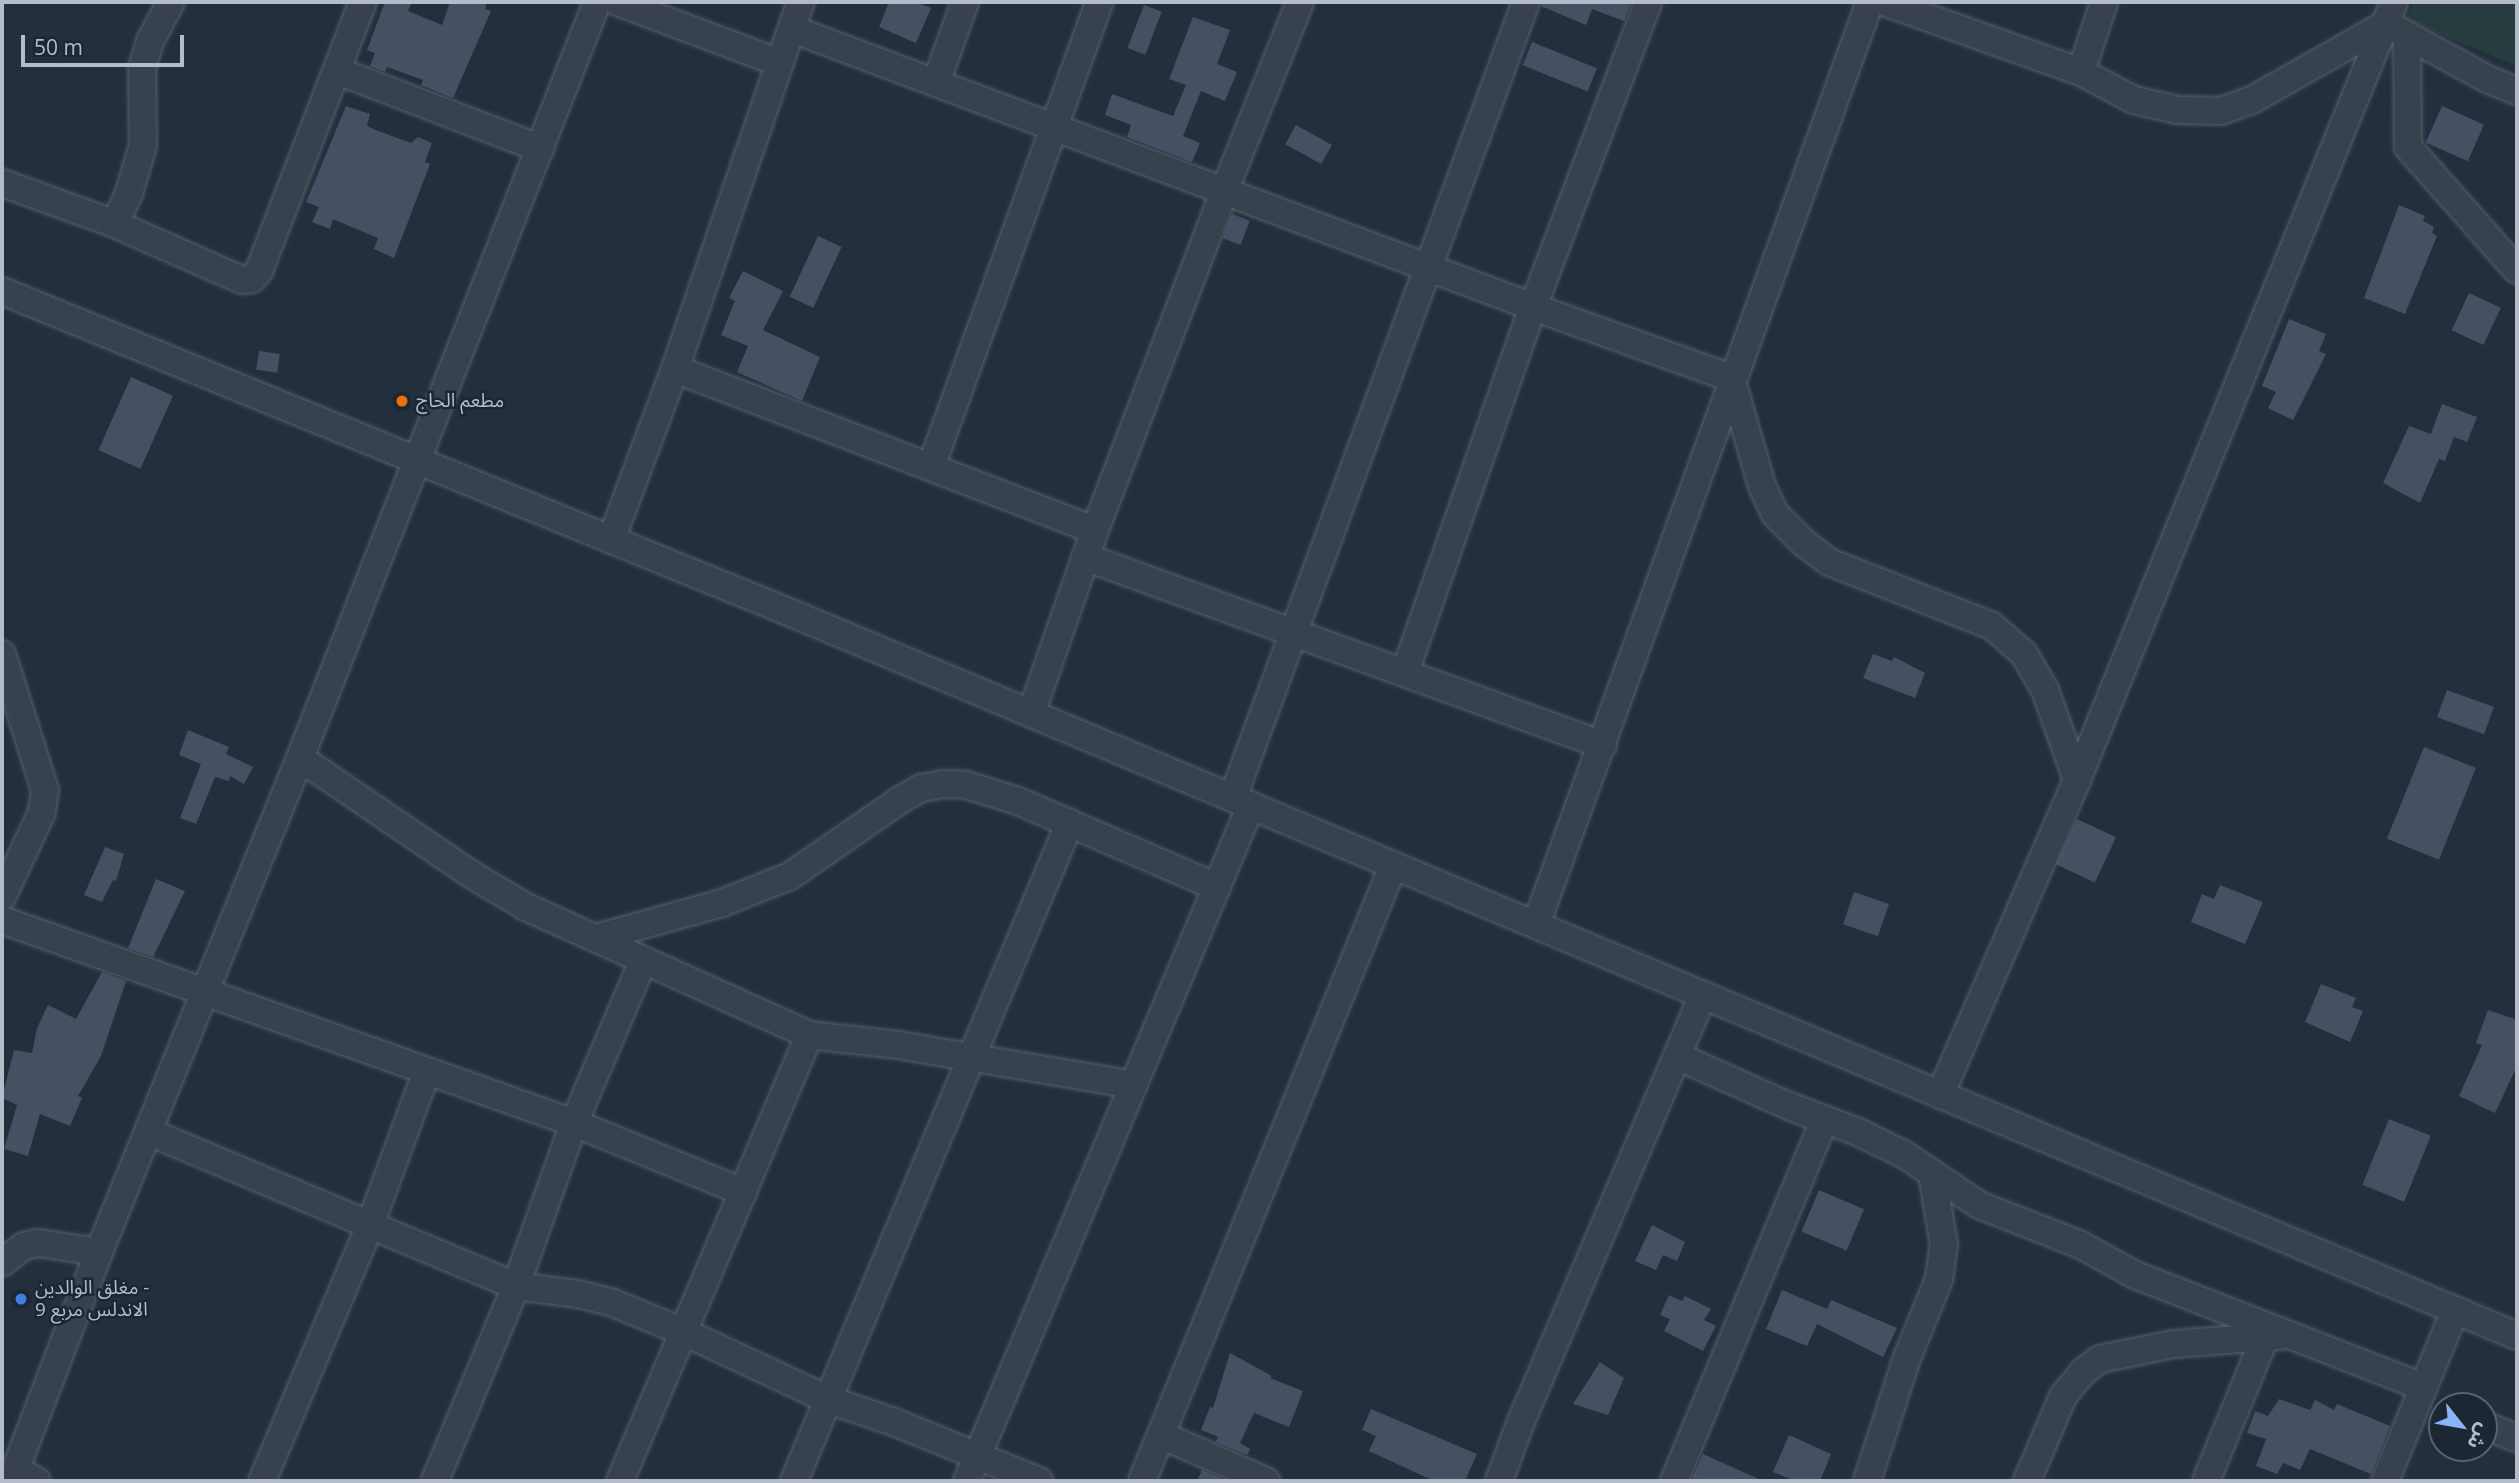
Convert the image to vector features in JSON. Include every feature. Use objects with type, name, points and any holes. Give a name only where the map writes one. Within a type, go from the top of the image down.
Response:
[{"type":"street","points":[[115,224],[130,193],[143,145],[142,68],[150,41],[171,2]]},
{"type":"street","points":[[2,183],[115,224],[242,280],[252,279],[259,271],[363,2]]},
{"type":"street","points":[[21,1477],[99,1252],[300,758],[597,2]]},
{"type":"street","points":[[617,2],[780,63]]},
{"type":"street","points":[[611,540],[676,369],[802,2]]},
{"type":"street","points":[[936,83],[965,2]]},
{"type":"street","points":[[931,467],[1099,2]]},
{"type":"street","points":[[1031,714],[1095,530],[1225,189],[1300,2]]},
{"type":"street","points":[[972,1470],[1217,887],[1294,632],[1526,2]]},
{"type":"street","points":[[1405,672],[1533,307],[1648,2]]},
{"type":"street","points":[[1536,925],[1731,378],[1870,2]]},
{"type":"street","points":[[1884,2],[2081,72],[2134,100],[2157,108],[2221,111],[2252,100],[2396,21]]},
{"type":"street","points":[[2081,72],[2104,2]]},
{"type":"street","points":[[2396,21],[2517,92]]},
{"type":"street","points":[[2396,21],[2408,147],[2517,270]]},
{"type":"street","points":[[1940,1095],[2077,780],[2396,21]]},
{"type":"street","points":[[792,29],[1055,125],[1533,307],[1731,378]]},
{"type":"street","points":[[338,71],[541,149]]},
{"type":"street","points":[[2,291],[1242,801],[2517,1336]]},
{"type":"street","points":[[676,369],[1095,530]]},
{"type":"street","points":[[1731,378],[1762,486],[1775,514],[1804,543],[1829,562],[1992,626],[2024,654],[2045,690],[2077,780]]},
{"type":"street","points":[[1085,557],[1602,745]]},
{"type":"street","points":[[2,654],[46,790],[42,812],[2,897]]},
{"type":"street","points":[[300,758],[469,873],[526,907],[809,1035],[973,1056],[1053,1073],[1134,1085]]},
{"type":"street","points":[[596,938],[722,903],[790,876],[921,788],[943,783],[966,785],[1018,801],[1217,887]]},
{"type":"street","points":[[794,1481],[1070,822]]},
{"type":"street","points":[[1142,1481],[1393,866]]},
{"type":"street","points":[[2,920],[574,1123],[743,1192]]},
{"type":"street","points":[[435,1481],[516,1286],[574,1123],[643,961]]},
{"type":"street","points":[[1499,1481],[1520,1424],[1703,995]]},
{"type":"street","points":[[620,1481],[809,1035]]},
{"type":"street","points":[[1677,1056],[1905,1155],[1979,1205],[2081,1245],[2133,1275],[2428,1398],[2385,1481]]},
{"type":"street","points":[[262,1481],[370,1225],[427,1071]]},
{"type":"street","points":[[1674,1481],[1825,1119]]},
{"type":"street","points":[[149,1132],[516,1286],[578,1294],[613,1303],[684,1332],[829,1400],[909,1428],[972,1470],[1040,1481]]},
{"type":"street","points":[[1867,1481],[1907,1358],[1939,1279],[1944,1245],[1932,1173]]},
{"type":"street","points":[[2,1263],[24,1246],[38,1243],[99,1252]]},
{"type":"street","points":[[2430,1392],[2455,1310]]},
{"type":"street","points":[[2027,1481],[2063,1396],[2084,1371],[2100,1359],[2173,1344],[2278,1336]]},
{"type":"street","points":[[2206,1481],[2278,1336]]},
{"type":"street","points":[[2498,1431],[2517,1438]]},
{"type":"street","points":[[1161,1435],[1266,1481]]},
{"type":"green space","points":[[2414,2],[2517,2],[2517,66],[2406,20]]},
{"type":"building","points":[[385,2],[412,2],[408,11],[442,25],[450,2],[487,2],[485,9],[491,11],[453,98],[421,85],[423,80],[387,67],[385,72],[370,66],[375,53],[367,50]]},
{"type":"building","points":[[889,2],[916,2],[931,8],[916,43],[879,27]]},
{"type":"building","points":[[1541,2],[1631,2],[1624,21],[1592,9],[1586,25],[1541,6]]},
{"type":"building","points":[[1144,5],[1162,12],[1145,55],[1128,48]]},
{"type":"building","points":[[1193,17],[1230,30],[1217,64],[1237,72],[1225,101],[1201,91],[1183,136],[1200,143],[1192,162],[1127,137],[1131,125],[1105,115],[1112,94],[1173,116],[1186,85],[1169,79]]},
{"type":"building","points":[[1532,42],[1597,68],[1588,91],[1523,65]]},
{"type":"building","points":[[346,106],[370,114],[367,126],[378,131],[411,143],[418,137],[432,143],[425,162],[430,164],[394,258],[374,249],[378,238],[333,219],[330,229],[312,222],[319,207],[306,202]]},
{"type":"building","points":[[2442,106],[2484,125],[2468,161],[2426,143]]},
{"type":"building","points":[[1296,125],[1332,145],[1321,164],[1285,144]]},
{"type":"building","points":[[2399,205],[2425,216],[2423,221],[2434,227],[2432,233],[2437,236],[2405,314],[2364,298]]},
{"type":"building","points":[[1232,214],[1250,221],[1240,245],[1223,238]]},
{"type":"building","points":[[818,236],[842,247],[813,308],[790,297]]},
{"type":"building","points":[[743,271],[783,291],[763,330],[820,357],[802,401],[737,372],[748,346],[721,335],[735,301],[729,298]]},
{"type":"building","points":[[2469,293],[2501,308],[2483,345],[2452,330]]},
{"type":"building","points":[[2289,319],[2326,334],[2319,351],[2326,354],[2293,420],[2268,408],[2276,392],[2262,386]]},
{"type":"building","points":[[259,351],[280,354],[277,373],[256,370]]},
{"type":"building","points":[[131,377],[173,396],[140,469],[98,450]]},
{"type":"building","points":[[2442,404],[2477,417],[2467,442],[2454,437],[2445,461],[2439,459],[2420,503],[2383,483],[2409,426],[2431,434]]},
{"type":"building","points":[[1873,654],[1892,661],[1894,657],[1925,673],[1915,698],[1863,678]]},
{"type":"building","points":[[2447,690],[2494,707],[2484,734],[2437,717]]},
{"type":"building","points":[[188,730],[229,747],[226,754],[253,767],[244,784],[230,776],[229,781],[215,777],[196,824],[180,818],[201,764],[179,755]]},
{"type":"building","points":[[2424,747],[2476,768],[2439,860],[2387,839]]},
{"type":"building","points":[[2077,819],[2116,837],[2095,882],[2056,864]]},
{"type":"building","points":[[105,847],[124,854],[116,881],[113,880],[102,902],[84,895]]},
{"type":"building","points":[[156,879],[185,891],[153,957],[128,948]]},
{"type":"building","points":[[2220,885],[2263,902],[2245,944],[2191,922],[2202,894],[2214,899]]},
{"type":"building","points":[[1854,892],[1889,904],[1878,936],[1843,924]]},
{"type":"building","points":[[102,972],[126,981],[101,1056],[78,1096],[82,1098],[70,1126],[40,1114],[28,1156],[4,1149],[17,1105],[2,1098],[14,1050],[32,1053],[37,1028],[48,1005],[76,1019]]},
{"type":"building","points":[[2321,984],[2356,998],[2352,1007],[2363,1011],[2350,1042],[2305,1022]]},
{"type":"building","points":[[2488,1010],[2517,1020],[2517,1066],[2495,1113],[2459,1096],[2482,1045],[2476,1043]]},
{"type":"building","points":[[2389,1119],[2431,1136],[2404,1202],[2362,1185]]},
{"type":"building","points":[[1819,1190],[1864,1209],[1847,1251],[1801,1231]]},
{"type":"building","points":[[1652,1225],[1685,1242],[1677,1261],[1663,1255],[1656,1270],[1635,1261]]},
{"type":"building","points":[[1782,1290],[1827,1309],[1831,1300],[1897,1328],[1883,1357],[1817,1324],[1807,1346],[1766,1329]]},
{"type":"building","points":[[1669,1295],[1682,1301],[1685,1296],[1711,1309],[1704,1320],[1716,1326],[1703,1351],[1664,1331],[1670,1319],[1660,1315]]},
{"type":"building","points":[[1230,1353],[1272,1376],[1270,1378],[1303,1391],[1289,1427],[1254,1413],[1240,1443],[1250,1449],[1247,1455],[1216,1442],[1218,1437],[1201,1430],[1210,1407],[1213,1408]]},
{"type":"building","points":[[1600,1362],[1624,1378],[1608,1415],[1573,1404]]},
{"type":"building","points":[[2279,1399],[2310,1410],[2315,1400],[2334,1410],[2337,1404],[2390,1426],[2371,1474],[2310,1449],[2300,1470],[2283,1463],[2277,1474],[2256,1466],[2266,1439],[2247,1433],[2255,1411],[2268,1416]]},
{"type":"building","points":[[1371,1409],[1477,1454],[1465,1481],[1434,1481],[1369,1451],[1376,1436],[1362,1430]]},
{"type":"building","points":[[1789,1435],[1831,1454],[1820,1481],[1795,1481],[1773,1472]]},
{"type":"building","points":[[1703,1454],[1763,1481],[1699,1481],[1692,1478]]},
{"type":"building","points":[[1202,1470],[1227,1481],[1197,1481]]},
{"type":"place","name":"مطعم الحاج","points":[[402,401]]},
{"type":"place","name":"مغلق الوالدين - الاندلس مربع 9","points":[[21,1299]]}]
